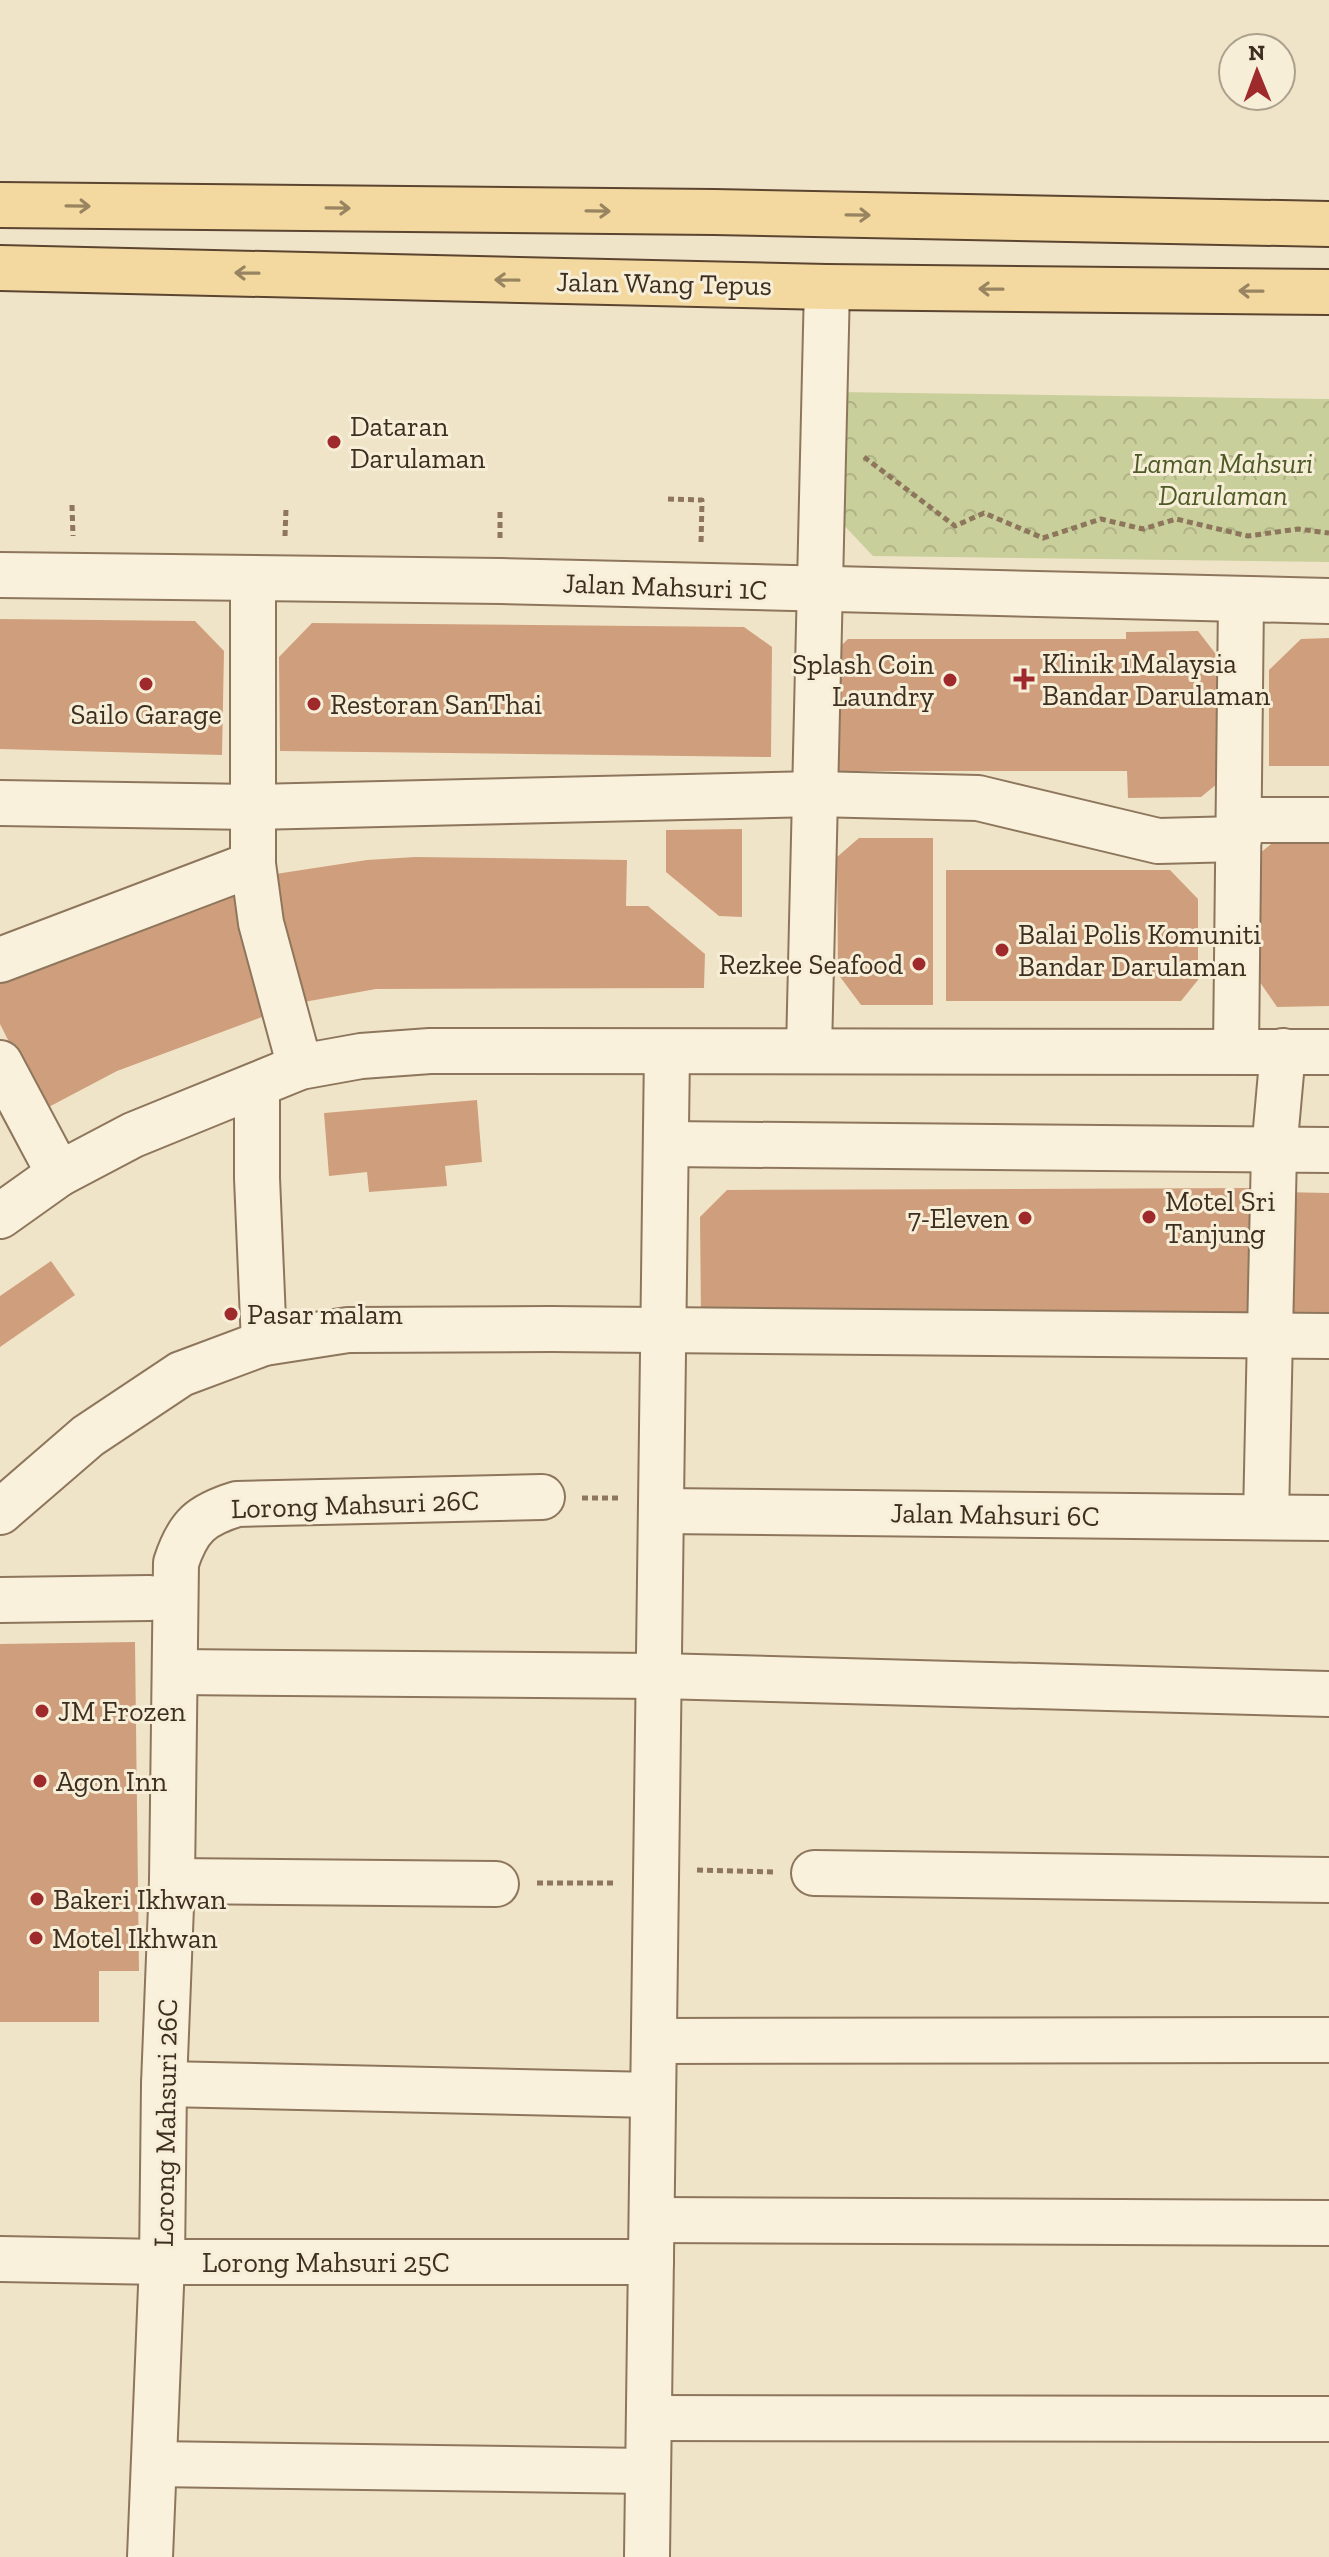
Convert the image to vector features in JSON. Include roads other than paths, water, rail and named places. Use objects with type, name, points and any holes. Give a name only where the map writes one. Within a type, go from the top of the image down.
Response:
[{"type":"main road","points":[[0,205],[714,212],[1329,224]]},
{"type":"main road","name":"Jalan Wang Tepus","points":[[0,268],[827,287],[1329,292]]},
{"type":"street","points":[[809,1050],[827,287]]},
{"type":"street","name":"Jalan Mahsuri 1C","points":[[0,575],[501,581],[1329,601]]},
{"type":"street","points":[[253,578],[253,864],[261,923],[300,1067]]},
{"type":"street","points":[[1236,1050],[1241,600]]},
{"type":"street","points":[[0,803],[252,807],[815,794],[978,798],[1158,841],[1329,820]]},
{"type":"street","points":[[0,960],[253,864]]},
{"type":"street","points":[[0,1216],[59,1174],[133,1135],[300,1067],[361,1056],[430,1051],[1329,1052]]},
{"type":"street","points":[[1266,1517],[1274,1151],[1283,1051]]},
{"type":"street","points":[[647,2557],[667,1052]]},
{"type":"street","points":[[0,1063],[59,1174]]},
{"type":"street","points":[[257,1085],[257,1178],[264,1343]]},
{"type":"street","points":[[666,1144],[1329,1150]]},
{"type":"street","points":[[0,1512],[88,1436],[181,1374],[264,1343],[348,1330],[1329,1336]]},
{"type":"street","name":"Lorong Mahsuri 26C","points":[[150,2557],[172,1881],[176,1563],[181,1546],[194,1525],[212,1512],[237,1504],[542,1497]]},
{"type":"street","name":"Jalan Mahsuri 6C","points":[[661,1504],[1329,1518]]},
{"type":"street","points":[[0,1600],[150,1598]]},
{"type":"street","points":[[176,1672],[658,1676],[1329,1694]]},
{"type":"street","points":[[814,1873],[1329,1880]]},
{"type":"street","points":[[172,1881],[496,1884]]},
{"type":"street","points":[[654,2041],[1329,2040]]},
{"type":"street","points":[[164,2084],[653,2095]]},
{"type":"street","points":[[652,2220],[1329,2223]]},
{"type":"street","name":"Lorong Mahsuri 25C","points":[[0,2259],[651,2262]]},
{"type":"street","points":[[649,2418],[1329,2419]]},
{"type":"street","points":[[154,2464],[648,2471]]},
{"type":"place","name":"Dataran Darulaman","points":[[334,442]]},
{"type":"place","name":"Klinik 1Malaysia Bandar Darulaman","points":[[1024,679]]},
{"type":"place","name":"Splash Coin Laundry","points":[[950,680]]},
{"type":"place","name":"Sailo Garage","points":[[146,684]]},
{"type":"place","name":"Restoran SanThai","points":[[314,704]]},
{"type":"place","name":"Balai Polis Komuniti Bandar Darulaman","points":[[1002,950]]},
{"type":"place","name":"Rezkee Seafood","points":[[919,964]]},
{"type":"place","name":"Motel Sri Tanjung","points":[[1149,1217]]},
{"type":"place","name":"7-Eleven","points":[[1025,1218]]},
{"type":"place","name":"Pasar malam","points":[[231,1314]]},
{"type":"place","name":"JM Frozen","points":[[42,1711]]},
{"type":"place","name":"Agon Inn","points":[[40,1781]]},
{"type":"place","name":"Bakeri Ikhwan","points":[[37,1899]]},
{"type":"place","name":"Motel Ikhwan","points":[[36,1938]]},
{"type":"park label","name":"Laman Mahsuri Darulaman","points":[[1223,479]]}]
